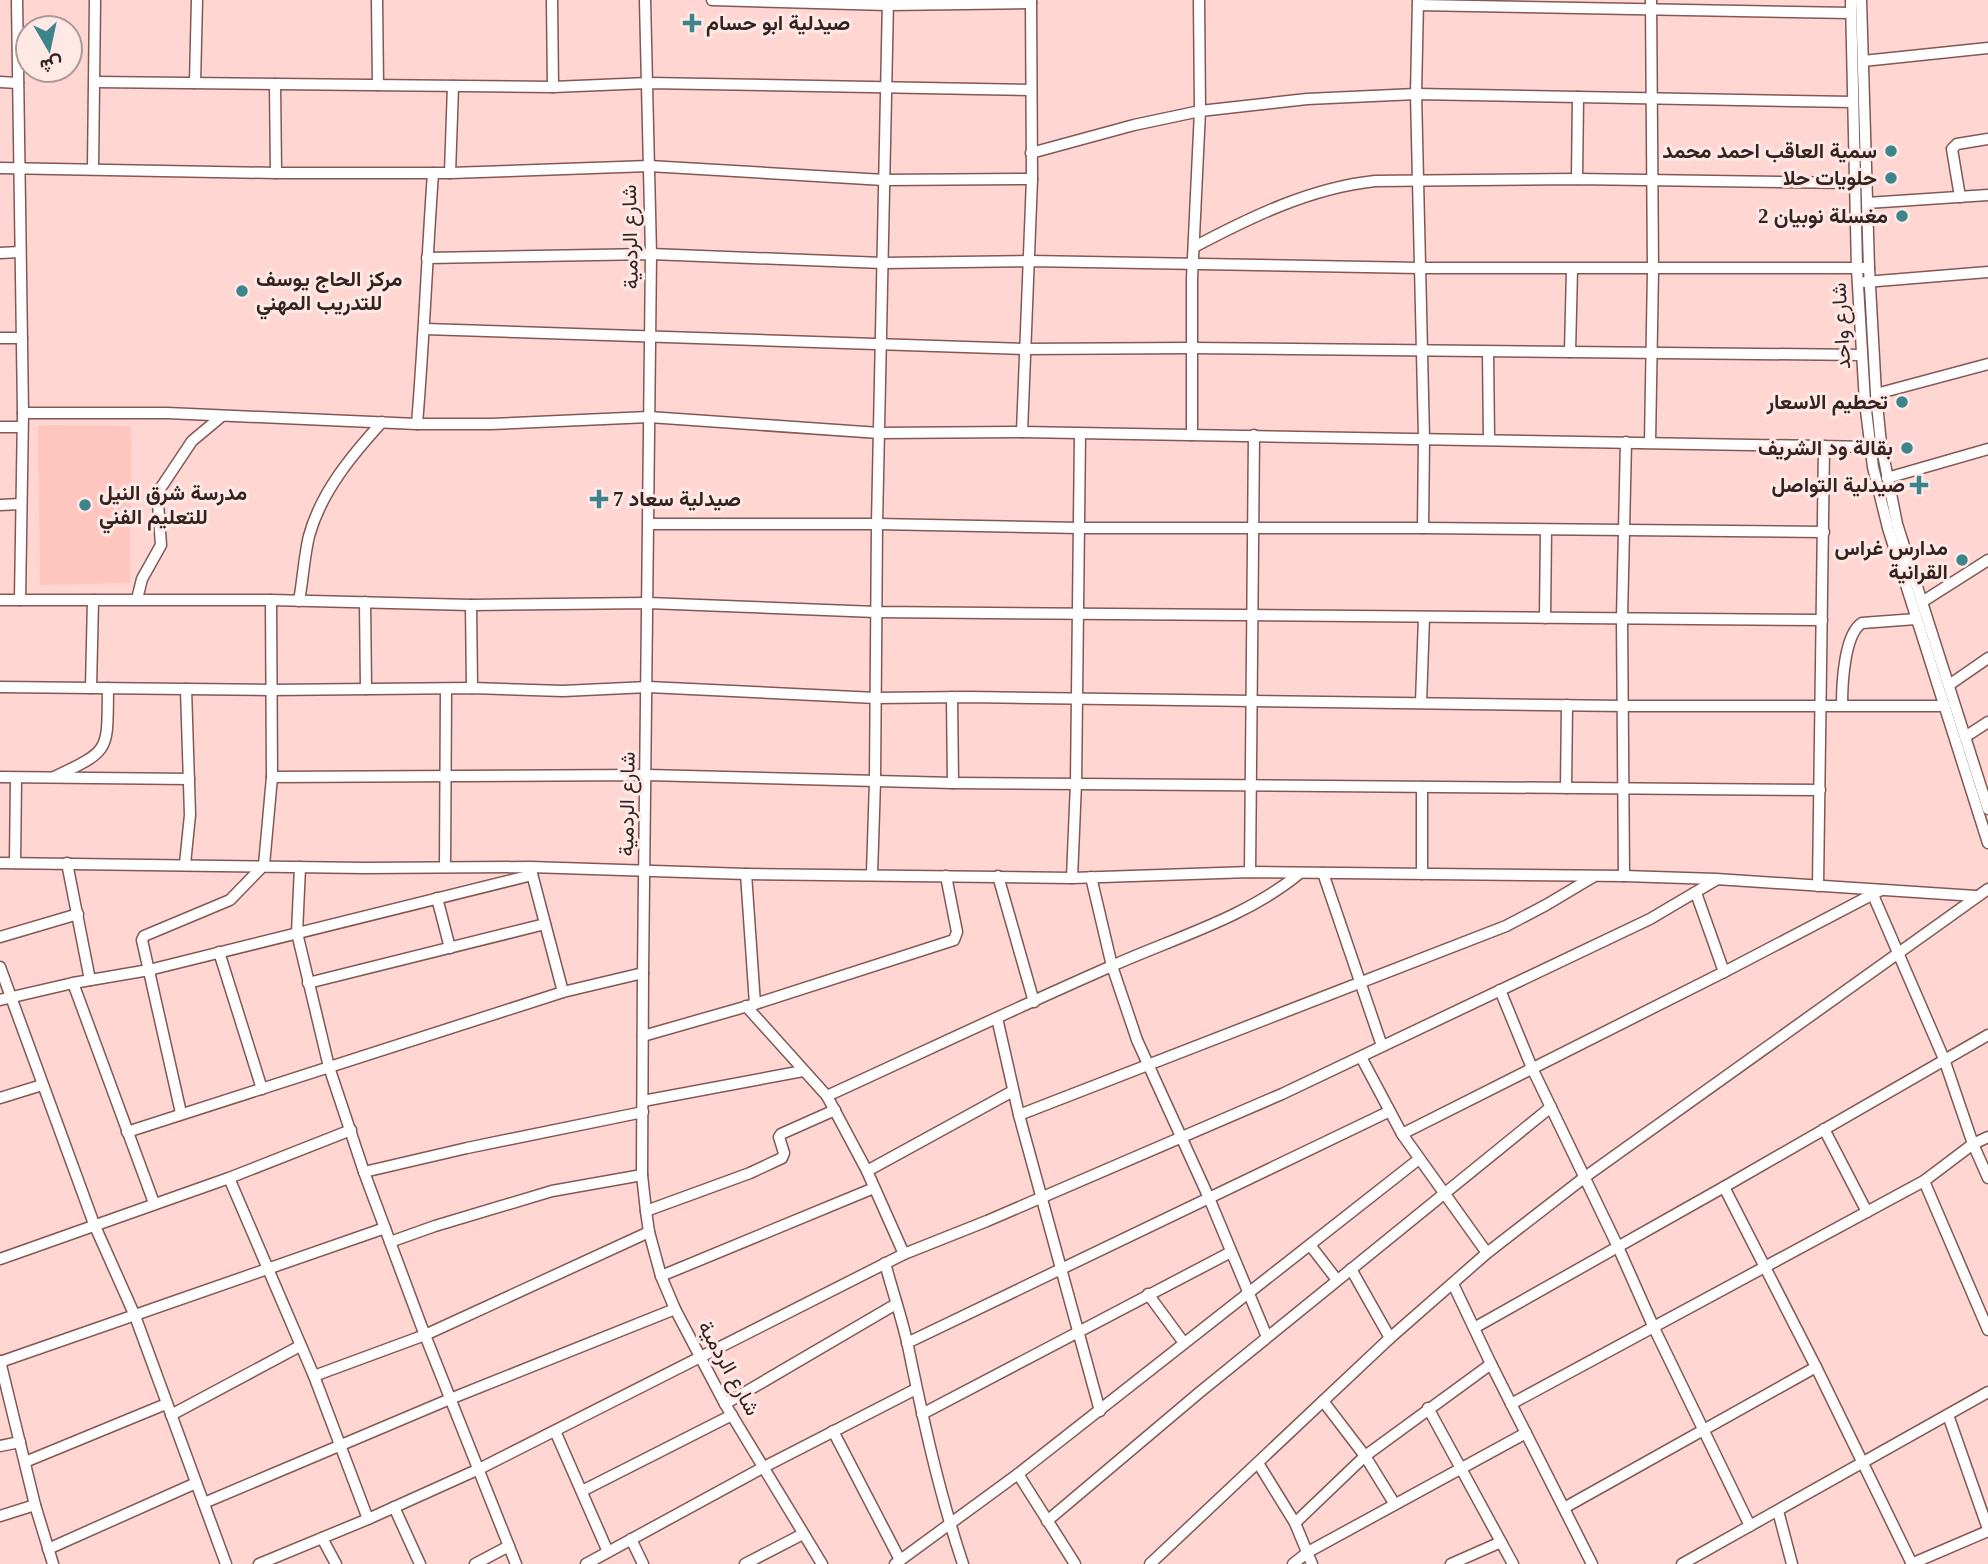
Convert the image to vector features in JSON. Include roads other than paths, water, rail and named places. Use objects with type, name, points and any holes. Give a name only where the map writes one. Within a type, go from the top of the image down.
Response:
[{"type":"street","points":[[93,168],[95,0]]},
{"type":"street","points":[[195,83],[198,0]]},
{"type":"street","points":[[377,0],[378,85]]},
{"type":"street","points":[[552,0],[553,87]]},
{"type":"street","name":"شارع الردمية","points":[[645,0],[651,254],[643,973],[642,1175],[646,1211],[661,1276],[698,1356],[822,1564]]},
{"type":"street","points":[[712,0],[1031,1],[1032,179],[1030,261],[1023,349],[1022,432]]},
{"type":"street","points":[[1192,435],[1193,262],[1200,111],[1199,0]]},
{"type":"street","name":"شارع واحد","points":[[1850,0],[1857,269],[1861,355],[1870,447],[1888,528],[1949,685],[1988,810]]},
{"type":"street","name":"شارع واحد","points":[[1861,0],[1869,268],[1876,394],[1887,478],[1918,600],[1916,619],[1988,843]]},
{"type":"street","points":[[872,874],[876,781],[877,524],[888,2]]},
{"type":"street","points":[[1423,528],[1424,438],[1416,94],[1418,3],[1651,4],[1851,13]]},
{"type":"street","points":[[1650,442],[1653,270],[1651,4]]},
{"type":"street","points":[[1863,61],[1988,48]]},
{"type":"street","points":[[1852,80],[1864,80]]},
{"type":"street","points":[[95,82],[553,87],[648,83],[1031,90]]},
{"type":"street","points":[[18,84],[23,413],[20,600]]},
{"type":"street","points":[[275,84],[276,173]]},
{"type":"street","points":[[450,173],[453,86]]},
{"type":"street","points":[[1031,153],[1122,128],[1200,111],[1264,102],[1416,94],[1853,102]]},
{"type":"street","points":[[1577,179],[1578,97]]},
{"type":"street","points":[[1960,197],[1952,149],[1957,144],[1988,139]]},
{"type":"street","points":[[0,168],[450,173],[649,166],[884,180],[1032,179]]},
{"type":"street","points":[[417,424],[433,173]]},
{"type":"street","points":[[1194,247],[1257,216],[1315,193],[1360,183],[1577,179],[1855,183]]},
{"type":"street","points":[[1867,203],[1988,195]]},
{"type":"street","points":[[0,253],[20,252]]},
{"type":"street","points":[[426,258],[651,254],[883,263],[1193,262],[1653,270],[1869,268]]},
{"type":"street","points":[[1570,352],[1572,269]]},
{"type":"street","points":[[1858,283],[1988,272]]},
{"type":"street","points":[[425,329],[1023,349],[1191,348],[1861,355]]},
{"type":"street","points":[[0,338],[22,338]]},
{"type":"street","points":[[1488,352],[1489,439]]},
{"type":"street","points":[[1876,394],[1988,364]]},
{"type":"street","points":[[23,413],[222,416],[417,424],[491,424],[649,417],[879,433],[1254,435],[1870,447]]},
{"type":"street","points":[[137,599],[142,579],[161,545],[158,503],[160,489],[192,441],[222,416]]},
{"type":"street","points":[[299,601],[308,540],[323,503],[353,454],[382,422]]},
{"type":"street","points":[[0,427],[22,427]]},
{"type":"street","points":[[1072,878],[1076,783],[1080,434]]},
{"type":"street","points":[[1250,872],[1254,435]]},
{"type":"street","points":[[1624,876],[1622,618],[1626,442]]},
{"type":"street","points":[[1818,886],[1824,446]]},
{"type":"street","points":[[1887,478],[1988,449]]},
{"type":"street","points":[[0,505],[21,504]]},
{"type":"street","points":[[649,524],[1824,532]]},
{"type":"street","points":[[1545,618],[1546,530]]},
{"type":"street","points":[[1918,600],[1988,560]]},
{"type":"street","points":[[0,600],[271,600],[471,605],[648,603],[876,612],[1822,620]]},
{"type":"street","points":[[91,688],[93,600]]},
{"type":"street","points":[[181,1113],[142,942],[144,936],[230,900],[264,865],[272,777],[271,600]]},
{"type":"street","points":[[365,602],[366,689]]},
{"type":"street","points":[[471,605],[472,688]]},
{"type":"street","points":[[1421,703],[1424,617]]},
{"type":"street","points":[[1842,705],[1843,670],[1858,625],[1916,619]]},
{"type":"street","points":[[1949,685],[1988,658]]},
{"type":"street","points":[[0,687],[270,690],[472,688],[563,691],[648,687],[877,698],[1623,706],[1945,706]]},
{"type":"street","points":[[50,779],[91,760],[102,749],[107,738],[108,688]]},
{"type":"street","points":[[184,864],[190,816],[186,689]]},
{"type":"street","points":[[445,867],[446,689]]},
{"type":"street","points":[[952,697],[953,783]]},
{"type":"street","points":[[1566,788],[1567,705]]},
{"type":"street","points":[[1965,737],[1988,722]]},
{"type":"street","points":[[272,777],[647,775],[953,783],[1820,790]]},
{"type":"street","points":[[0,777],[189,779]]},
{"type":"street","points":[[15,863],[16,778]]},
{"type":"street","points":[[1422,787],[1422,874]]},
{"type":"street","points":[[0,863],[445,867],[531,871],[645,869],[746,874],[1072,878],[1250,872],[1624,876],[1716,879],[1976,897]]},
{"type":"street","points":[[66,863],[90,980]]},
{"type":"street","points":[[300,867],[298,933],[329,1067],[390,1242],[516,1564]]},
{"type":"street","points":[[0,1000],[73,983],[149,970],[437,898],[531,871]]},
{"type":"street","points":[[531,871],[563,992]]},
{"type":"street","points":[[827,1096],[1261,901],[1300,873]]},
{"type":"street","points":[[1323,873],[1382,1046]]},
{"type":"street","points":[[746,874],[750,1005],[803,1071],[827,1096],[867,1171],[904,1254]]},
{"type":"street","points":[[643,1036],[954,940],[957,932],[946,876]]},
{"type":"street","points":[[998,876],[1034,1003]]},
{"type":"street","points":[[1019,1115],[1506,926],[1593,876]]},
{"type":"street","points":[[1091,877],[1112,966],[1147,1064],[1209,1198],[1267,1337]]},
{"type":"street","points":[[258,1564],[479,1469],[904,1254],[1182,1139],[1361,1057],[1650,919],[1716,879]]},
{"type":"street","points":[[1150,1564],[1390,1338],[1487,1253],[1585,1177],[1988,889]]},
{"type":"street","points":[[1877,892],[1988,1178]]},
{"type":"street","points":[[1402,1134],[1877,892]]},
{"type":"street","points":[[1696,893],[1724,972]]},
{"type":"street","points":[[437,898],[450,948]]},
{"type":"street","points":[[0,936],[78,914]]},
{"type":"street","points":[[308,983],[545,924]]},
{"type":"street","points":[[219,952],[262,1089]]},
{"type":"street","points":[[0,967],[94,1224],[135,1317],[226,1564]]},
{"type":"street","points":[[127,1132],[563,992],[643,973]]},
{"type":"street","points":[[73,983],[154,1203]]},
{"type":"street","points":[[1500,990],[1532,1068],[1750,1526]]},
{"type":"street","points":[[997,1018],[1019,1115],[1100,1410]]},
{"type":"street","points":[[1474,1328],[1988,1035]]},
{"type":"street","points":[[1361,1057],[1402,1134],[1487,1253]]},
{"type":"street","points":[[364,1172],[803,1071]]},
{"type":"street","points":[[0,1098],[42,1085]]},
{"type":"street","points":[[867,1171],[1013,1091]]},
{"type":"street","points":[[1047,1521],[1442,1193],[1551,1107]]},
{"type":"street","points":[[646,1211],[750,1173],[782,1158],[784,1153],[780,1134],[835,1110]]},
{"type":"street","points":[[908,1343],[1388,1112]]},
{"type":"street","points":[[1824,1129],[1867,1212]]},
{"type":"street","points":[[0,1259],[229,1178],[351,1130]]},
{"type":"street","points":[[1511,1404],[1924,1181],[1973,1144],[1988,1137]]},
{"type":"street","points":[[833,1431],[898,1562],[1018,1474],[1419,1159]]},
{"type":"street","points":[[390,1242],[552,1191],[642,1175]]},
{"type":"street","points":[[229,1178],[314,1376],[368,1519]]},
{"type":"street","points":[[1924,1181],[1988,1330]]},
{"type":"street","points":[[1724,1187],[1864,1463],[1912,1564],[1988,1530],[1948,1415]]},
{"type":"street","points":[[661,1276],[874,1188]]},
{"type":"street","points":[[53,1564],[35,1505],[0,1362],[385,1228]]},
{"type":"street","points":[[314,1376],[425,1335],[649,1232]]},
{"type":"street","points":[[1310,1245],[1337,1280]]},
{"type":"street","points":[[922,1414],[1231,1252]]},
{"type":"street","points":[[885,1263],[908,1343],[916,1389],[950,1524],[963,1564]]},
{"type":"street","points":[[1351,1269],[1390,1338]]},
{"type":"street","points":[[1453,1283],[1490,1364],[1592,1564]]},
{"type":"street","points":[[1148,1294],[1184,1343]]},
{"type":"street","points":[[725,1404],[896,1304]]},
{"type":"street","points":[[204,1503],[450,1399],[675,1309]]},
{"type":"street","points":[[171,1415],[300,1346]]},
{"type":"street","points":[[1295,1523],[1365,1456],[1490,1364]]},
{"type":"street","points":[[1564,1508],[1816,1367]]},
{"type":"street","points":[[586,1564],[764,1467],[916,1389]]},
{"type":"street","points":[[1682,1564],[1988,1392]]},
{"type":"street","points":[[1323,1401],[1365,1456],[1394,1503]]},
{"type":"street","points":[[25,1462],[166,1404]]},
{"type":"street","points":[[1428,1408],[1513,1564]]},
{"type":"street","points":[[582,1491],[732,1415]]},
{"type":"street","points":[[555,1431],[608,1552]]},
{"type":"street","points":[[1293,1564],[1308,1552],[1394,1503],[1526,1433]]},
{"type":"street","points":[[0,1446],[20,1442]]},
{"type":"street","points":[[1258,1463],[1295,1523],[1312,1564]]},
{"type":"street","points":[[1018,1474],[1075,1564]]},
{"type":"street","points":[[48,1549],[196,1483]]},
{"type":"street","points":[[0,1516],[35,1505]]},
{"type":"street","points":[[394,1507],[420,1564]]},
{"type":"street","points":[[1778,1511],[1792,1564]]},
{"type":"street","points":[[745,1564],[803,1534]]},
{"type":"street","points":[[322,1538],[336,1564]]},
{"type":"street","points":[[631,1539],[643,1564]]},
{"type":"street","points":[[1451,1564],[1501,1542]]},
{"type":"street","points":[[475,1564],[509,1546]]},
{"type":"place","name":"صيدلية ابو حسام","points":[[692,23]]},
{"type":"place","name":"سمية العاقب احمد محمد","points":[[1891,151]]},
{"type":"place","name":"حلويات حلا","points":[[1891,178]]},
{"type":"place","name":"مغسلة نوبيان 2","points":[[1902,216]]},
{"type":"place","name":"مركز الحاج يوسف للتدريب المهني","points":[[242,291]]},
{"type":"place","name":"تحطيم الاسعار","points":[[1902,402]]},
{"type":"place","name":"بقالة ود الشريف","points":[[1907,448]]},
{"type":"place","name":"صيدلية التواصل","points":[[1919,485]]},
{"type":"place","name":"صيدلية سعاد 7","points":[[599,499]]},
{"type":"place","name":"مدرسة شرق النيل للتعليم الفني","points":[[85,505]]},
{"type":"place","name":"مدارس غراس القرانية","points":[[1962,560]]}]
